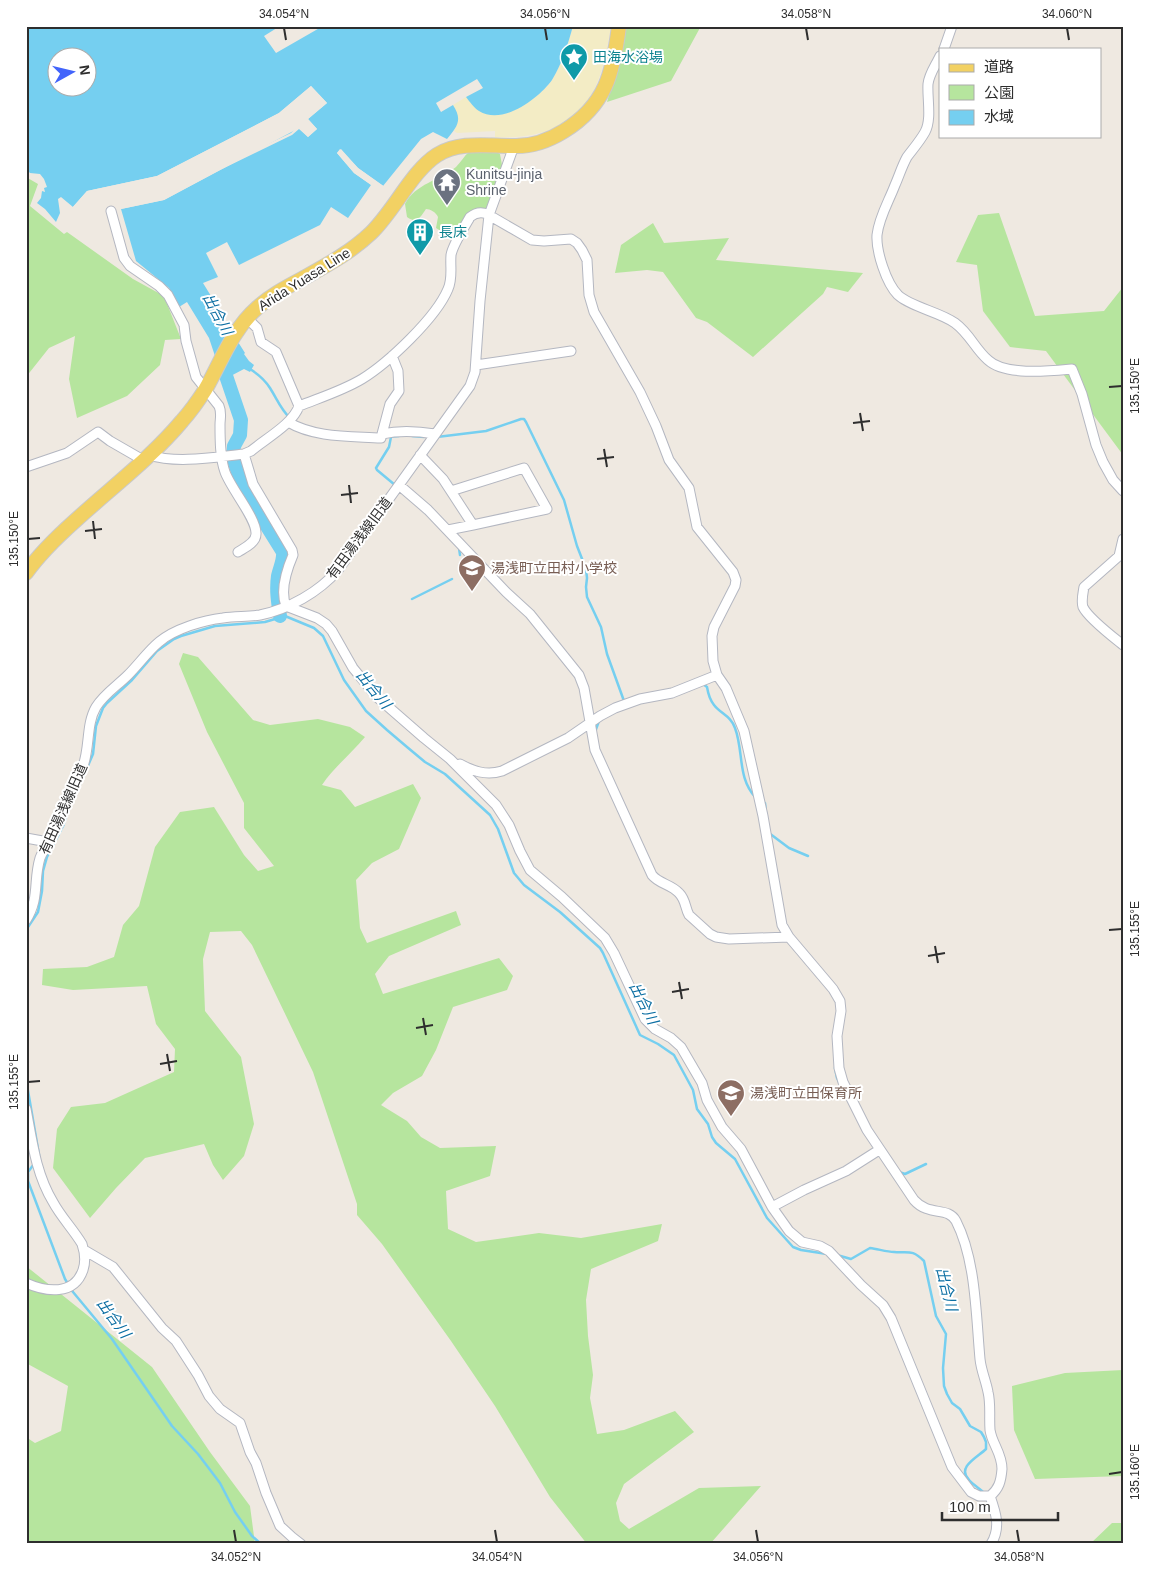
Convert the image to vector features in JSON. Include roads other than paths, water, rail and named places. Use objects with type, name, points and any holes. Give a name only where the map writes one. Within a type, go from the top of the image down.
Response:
[{"type":"main road","name":"Arida Yuasa Line","points":[[26,573],[52,542],[146,457],[184,419],[208,383],[237,331],[247,318],[274,295],[357,246],[377,227],[420,170],[436,155],[451,148],[465,146],[514,146],[549,140],[570,128],[587,114],[598,101],[605,87],[613,61],[619,26]]},
{"type":"street","points":[[944,48],[952,26]]},
{"type":"street","points":[[939,58],[929,77],[926,131],[906,159],[880,222],[877,237],[886,278],[902,298],[946,317],[957,324],[970,337],[984,357],[997,367],[1042,372],[1072,369],[1082,394],[1096,445],[1103,462],[1123,491]]},
{"type":"street","name":"有田湯浅線旧道","points":[[26,920],[34,905],[39,863],[48,842],[60,822],[67,795],[83,767],[91,719],[96,707],[105,696],[128,675],[156,644],[167,636],[198,624],[221,618],[260,615],[286,606],[323,585],[332,576],[470,386],[474,378],[476,365],[479,311],[489,215],[514,146]]},
{"type":"street","points":[[111,211],[124,258],[130,266],[168,295],[182,320],[196,377],[208,383],[221,411],[223,466],[256,532],[254,541],[238,552]]},
{"type":"street","points":[[244,454],[253,484],[292,550],[293,555],[284,588],[284,602],[286,606],[317,618],[326,624],[353,668],[377,697],[450,759],[502,812],[523,860],[530,870],[605,938],[645,1019],[655,1029],[671,1038],[681,1047],[702,1083],[707,1100],[722,1127],[741,1149],[772,1207],[790,1231],[802,1242],[820,1246],[829,1251],[861,1285],[883,1304],[891,1318],[952,1467],[971,1492],[979,1496],[990,1496],[998,1488],[1002,1468],[1001,1460],[990,1432],[989,1397],[980,1360],[979,1327],[974,1290],[961,1231],[953,1215],[934,1212],[919,1205],[879,1150],[857,1113],[840,1075],[837,1036],[842,1011],[840,1001],[833,989],[789,937],[782,925],[744,731],[726,688],[717,675],[713,661],[712,632],[735,586],[736,580],[732,572],[697,527],[690,488],[669,460],[640,392],[596,317],[590,294],[586,256],[578,243],[571,239],[532,240],[489,215],[481,212],[477,213],[470,218],[452,253],[451,282],[447,292],[429,319],[392,356],[361,379],[298,406]]},
{"type":"street","points":[[26,467],[67,453],[98,432],[110,441],[146,457],[168,459],[222,456],[244,454],[251,451],[288,422],[298,406],[276,352],[262,342],[257,328],[247,318]]},
{"type":"street","points":[[476,365],[571,351]]},
{"type":"street","points":[[288,422],[316,433],[380,438],[390,404],[399,390],[398,371],[392,356]]},
{"type":"street","points":[[382,434],[405,431],[435,434]]},
{"type":"street","points":[[420,455],[436,470],[473,525]]},
{"type":"street","points":[[448,530],[547,509],[524,468],[451,491]]},
{"type":"street","points":[[399,484],[428,510],[506,592],[530,614],[579,675],[584,688],[595,750],[656,881],[678,892],[685,900],[689,915],[713,936],[729,939],[789,937]]},
{"type":"street","points":[[1123,539],[1119,556],[1084,587],[1082,604],[1092,617],[1123,645]]},
{"type":"street","points":[[450,759],[485,774],[495,774],[562,741],[600,716],[631,702],[672,694],[717,675]]},
{"type":"street","points":[[26,838],[48,842]]},
{"type":"street","points":[[26,1109],[34,1153],[44,1184],[54,1203],[78,1238],[84,1250],[85,1260],[81,1274],[73,1285],[68,1288],[49,1290],[26,1283]]},
{"type":"street","points":[[772,1207],[813,1185],[846,1171],[879,1150]]},
{"type":"street","points":[[84,1250],[113,1267],[162,1328],[176,1341],[209,1396],[220,1409],[240,1424],[280,1526],[301,1544]]},
{"type":"street","points":[[990,1496],[997,1527],[991,1544]]},
{"type":"water","points":[[26,26],[280,26],[264,36],[276,53],[323,26],[573,26],[556,74],[546,87],[530,102],[509,113],[488,115],[477,110],[466,97],[483,88],[477,79],[436,103],[441,112],[453,105],[458,115],[458,123],[447,139],[433,132],[421,139],[383,186],[358,168],[340,149],[337,153],[354,173],[371,185],[348,218],[331,207],[320,225],[239,265],[227,242],[206,253],[218,277],[203,283],[211,296],[209,301],[219,315],[221,315],[244,354],[254,365],[250,372],[244,369],[223,380],[209,338],[187,302],[179,307],[169,288],[136,261],[121,209],[164,200],[299,128],[308,137],[317,129],[308,119],[327,103],[311,86],[279,113],[157,176],[87,191],[73,207],[61,197],[58,199],[60,213],[56,222],[37,203],[41,198],[42,191],[45,192],[44,188],[47,187],[44,179],[40,174],[30,173],[26,169]]},
{"type":"waterway","name":"出合川","points":[[221,361],[241,420],[240,435],[234,446],[233,457],[243,488],[283,552],[277,586],[280,616]]},
{"type":"waterway","points":[[250,369],[266,382],[290,418]]},
{"type":"waterway","points":[[437,437],[486,431],[524,419],[564,500],[577,546],[586,569],[587,597],[601,627],[607,654],[624,701]]},
{"type":"waterway","points":[[384,437],[399,436]]},
{"type":"waterway","points":[[412,436],[424,437]]},
{"type":"waterway","points":[[391,437],[389,447],[376,468],[395,485]]},
{"type":"waterway","points":[[459,548],[460,555]]},
{"type":"waterway","points":[[412,599],[452,579]]},
{"type":"waterway","name":"出合川","points":[[26,930],[38,912],[43,871],[47,857],[63,826],[74,793],[93,754],[96,726],[107,703],[132,680],[157,651],[174,639],[215,626],[265,622],[285,616],[314,628],[323,636],[344,680],[366,711],[425,762],[445,774],[490,815],[498,829],[514,873],[524,885],[560,912],[600,948],[640,1035],[674,1055],[693,1090],[697,1109],[708,1124],[712,1137],[716,1143],[735,1159],[767,1218],[793,1247],[827,1254]]},
{"type":"waterway","points":[[703,684],[707,687],[711,701],[733,724],[738,737],[743,773],[750,790],[756,798]]},
{"type":"waterway","points":[[595,732],[599,721]]},
{"type":"waterway","points":[[763,802],[765,803],[766,813]]},
{"type":"waterway","points":[[769,833],[789,848],[808,856]]},
{"type":"waterway","points":[[835,1068],[840,1084]]},
{"type":"waterway","name":"出合川","points":[[26,1079],[39,1155]]},
{"type":"waterway","name":"出合川","points":[[34,1164],[28,1172],[28,1181],[65,1279],[73,1292],[112,1339],[172,1426],[198,1454],[220,1483],[235,1512],[252,1536],[261,1544]]},
{"type":"waterway","points":[[899,1172],[905,1174],[926,1164]]},
{"type":"waterway","name":"出合川","points":[[837,1255],[851,1259],[870,1248],[891,1252],[910,1252],[924,1261],[936,1316],[946,1334],[943,1368],[944,1386],[952,1403],[960,1409],[970,1426],[981,1432],[986,1442],[986,1449],[970,1463],[965,1471],[969,1480],[985,1494]]},
{"type":"place","name":"田海水浴場","points":[[574,81]]},
{"type":"place","name":"Kunitsu-jinja Shrine","points":[[447,206]]},
{"type":"place","name":"長床","points":[[420,256]]},
{"type":"place","name":"湯浅町立田村小学校","points":[[472,592]]},
{"type":"place","name":"湯浅町立田保育所","points":[[731,1117]]}]
